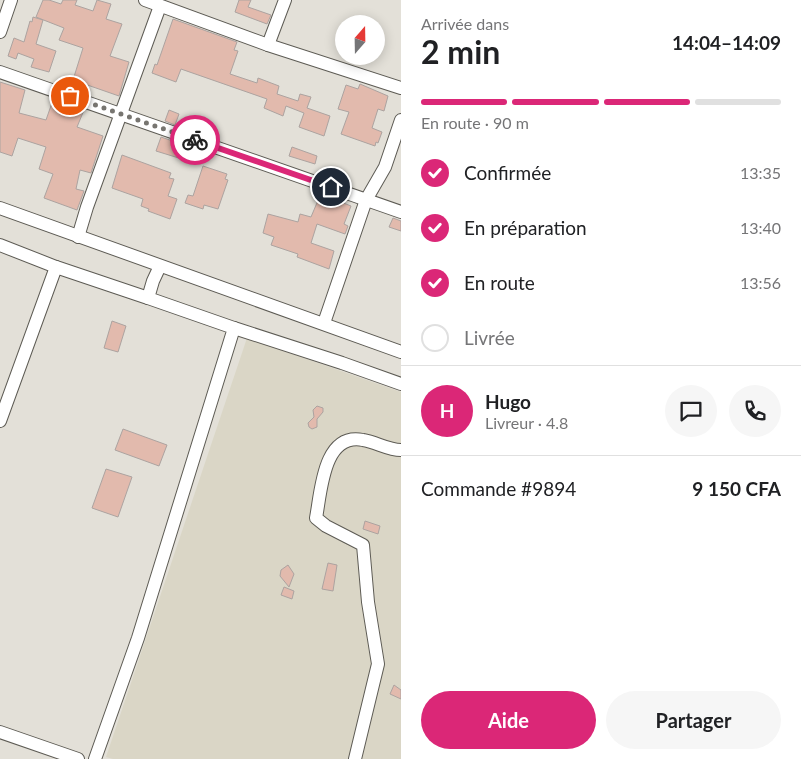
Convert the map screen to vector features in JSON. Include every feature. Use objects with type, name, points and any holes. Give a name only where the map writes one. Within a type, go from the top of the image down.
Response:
[{"type":"street","points":[[0,32],[11,0]]},
{"type":"street","points":[[145,0],[268,45],[401,88]]},
{"type":"street","points":[[268,45],[284,0]]},
{"type":"street","points":[[78,237],[160,6]]},
{"type":"street","points":[[0,72],[401,212]]},
{"type":"street","points":[[324,323],[366,200],[385,167],[401,120]]},
{"type":"street","points":[[0,208],[401,352]]},
{"type":"street","points":[[0,245],[56,266],[150,291],[234,328],[342,362],[401,384]]},
{"type":"street","points":[[0,421],[56,266]]},
{"type":"street","points":[[150,291],[160,266]]},
{"type":"street","points":[[95,759],[138,638],[234,328]]},
{"type":"street","points":[[355,759],[378,664],[368,602],[363,545],[326,526],[316,518],[330,454],[344,442],[361,439],[383,447],[401,450]]},
{"type":"street","points":[[0,732],[78,759]]},
{"type":"shaded area","points":[[247,338],[401,392],[401,759],[113,759],[106,757]]},
{"type":"building","points":[[43,0],[61,4],[63,0],[77,0],[75,5],[93,11],[97,0],[111,4],[106,19],[122,24],[110,56],[129,62],[119,96],[73,80],[83,48],[59,40],[64,28],[36,17]]},
{"type":"building","points":[[239,0],[251,0],[248,7],[271,15],[267,24],[235,12]]},
{"type":"building","points":[[33,17],[43,20],[36,44],[56,51],[49,72],[31,67],[34,59],[18,53],[16,59],[8,56],[14,38],[24,42]]},
{"type":"building","points":[[173,19],[237,42],[234,50],[238,51],[230,74],[257,83],[258,78],[279,86],[277,94],[298,101],[300,94],[311,97],[307,108],[330,116],[324,136],[299,127],[304,113],[286,106],[283,116],[264,108],[267,99],[181,69],[176,82],[152,73],[155,64],[157,65]]},
{"type":"building","points":[[0,82],[25,90],[19,113],[46,120],[53,100],[84,110],[77,127],[103,136],[91,173],[80,170],[76,189],[84,191],[77,210],[44,198],[53,174],[39,169],[46,147],[18,138],[12,156],[0,152]]},
{"type":"building","points":[[360,84],[388,96],[384,111],[378,109],[372,128],[382,132],[375,146],[341,134],[349,112],[338,109],[346,85],[358,89]]},
{"type":"building","points":[[169,110],[179,114],[175,125],[165,121]]},
{"type":"building","points":[[161,137],[190,147],[186,158],[182,157],[182,159],[156,151]]},
{"type":"building","points":[[292,147],[317,156],[315,164],[289,156]]},
{"type":"building","points":[[122,155],[171,173],[169,178],[174,179],[168,196],[177,199],[170,219],[148,211],[149,209],[141,206],[143,199],[112,188]]},
{"type":"building","points":[[203,166],[227,174],[225,179],[228,180],[218,209],[204,205],[203,209],[185,203],[188,195],[193,196]]},
{"type":"building","points":[[319,198],[340,206],[341,202],[351,206],[344,224],[348,226],[345,234],[317,224],[311,243],[334,251],[329,269],[297,257],[298,254],[271,245],[274,237],[263,233],[268,214],[298,222],[300,214],[311,217]]},
{"type":"building","points":[[393,218],[401,221],[401,231],[389,227]]},
{"type":"building","points":[[112,321],[126,326],[118,352],[104,348]]},
{"type":"building","points":[[317,406],[323,408],[323,412],[317,419],[317,427],[312,429],[308,423],[314,417],[313,410]]},
{"type":"building","points":[[123,429],[167,445],[159,466],[115,450]]},
{"type":"building","points":[[106,469],[132,477],[118,517],[92,508]]},
{"type":"building","points":[[365,521],[380,526],[378,534],[363,529]]},
{"type":"building","points":[[328,563],[337,565],[333,591],[322,589]]},
{"type":"building","points":[[288,565],[294,574],[289,587],[280,576],[281,570]]},
{"type":"building","points":[[284,587],[294,591],[292,599],[281,595]]},
{"type":"building","points":[[394,685],[401,690],[401,699],[390,694]]},
{"type":"way so far","points":[[70,96],[195,140]]},
{"type":"route","points":[[195,140],[331,187]]}]
